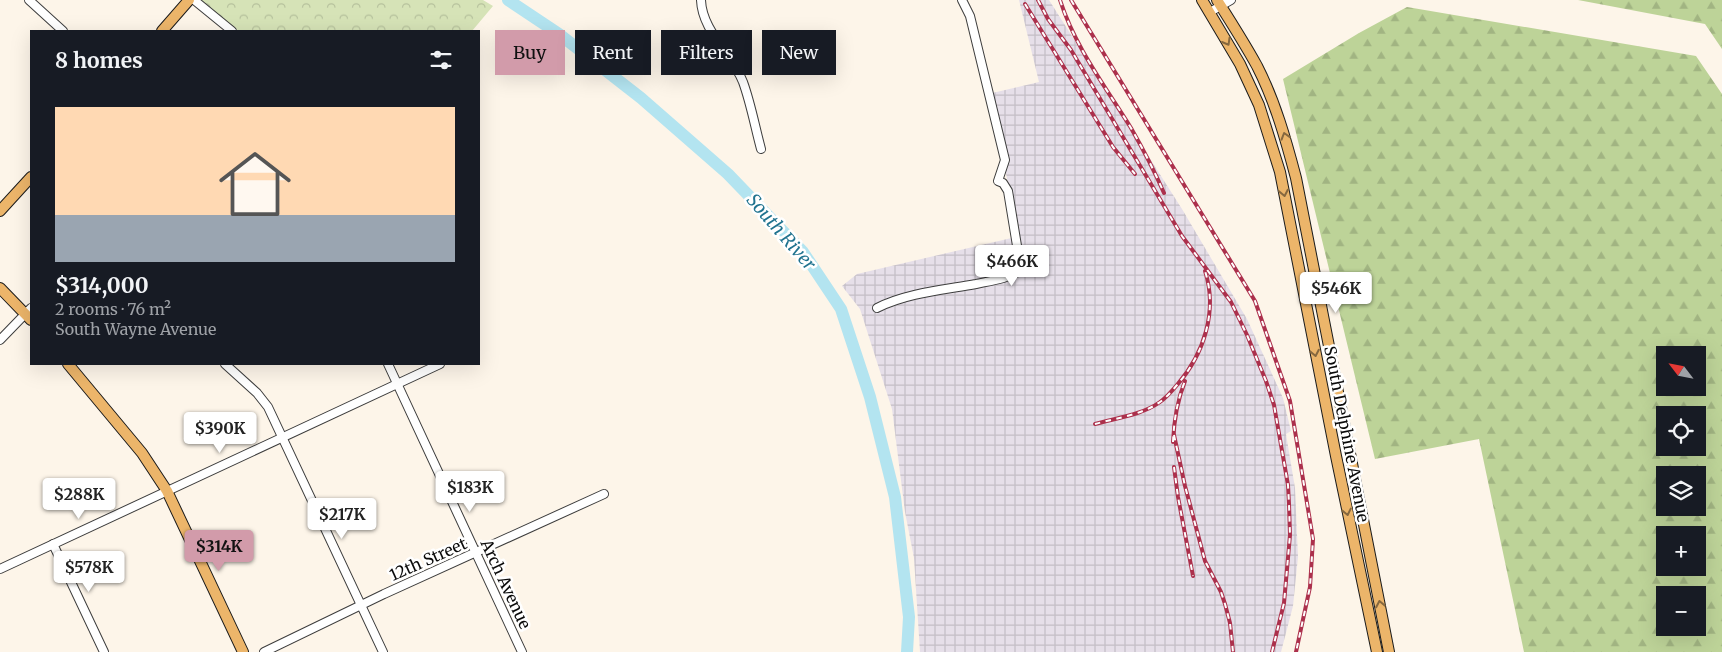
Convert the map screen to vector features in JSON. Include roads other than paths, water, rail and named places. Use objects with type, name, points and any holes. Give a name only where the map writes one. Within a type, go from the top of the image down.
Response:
[{"type":"main road","points":[[163,30],[189,0]]},
{"type":"main road","name":"South Delphine Avenue","points":[[1202,0],[1240,64],[1259,105],[1280,172],[1377,652]]},
{"type":"main road","name":"South Delphine Avenue","points":[[1219,3],[1257,67],[1269,93],[1280,121],[1296,178],[1389,652]]},
{"type":"main road","points":[[0,211],[30,178]]},
{"type":"main road","points":[[0,288],[30,314]]},
{"type":"main road","points":[[69,365],[142,454],[167,491],[243,652]]},
{"type":"street","points":[[29,0],[61,30]]},
{"type":"street","points":[[194,0],[231,30]]},
{"type":"street","points":[[701,0],[705,19],[742,80],[761,150]]},
{"type":"street","points":[[877,308],[916,296],[992,281],[1020,270],[1008,191],[1003,183],[998,181],[1005,160],[970,16],[962,0]]},
{"type":"street","points":[[1210,12],[1219,3],[1230,0]]},
{"type":"street","points":[[0,340],[30,314]]},
{"type":"street","points":[[226,365],[263,400],[283,437],[383,652]]},
{"type":"street","name":"Arch Avenue","points":[[388,365],[522,652]]},
{"type":"street","points":[[0,569],[438,365]]},
{"type":"street","name":"12th Street","points":[[264,652],[604,494]]},
{"type":"street","points":[[53,544],[104,652]]},
{"type":"waterway","name":"South River","points":[[508,0],[559,34],[641,98],[728,174],[803,252],[841,309],[870,397],[895,497],[909,617],[907,652]]},
{"type":"railway","points":[[1038,0],[1048,19],[1071,50],[1182,236],[1231,302],[1266,381],[1274,405],[1288,485],[1290,535],[1284,603],[1272,652]]},
{"type":"railway","points":[[1060,0],[1082,50],[1131,128],[1164,193]]},
{"type":"railway","points":[[1071,0],[1255,301],[1290,401],[1313,539],[1310,587],[1296,652]]},
{"type":"railway","points":[[1025,4],[1113,147],[1135,174]]},
{"type":"railway","points":[[1095,424],[1137,413],[1153,406],[1167,396],[1186,373],[1195,360],[1201,346],[1209,316],[1209,286],[1205,271]]},
{"type":"railway","points":[[1173,442],[1176,411],[1185,381]]},
{"type":"railway","points":[[1174,435],[1185,486],[1205,561],[1225,604],[1230,623],[1233,652]]},
{"type":"railway","points":[[1174,467],[1193,576]]}]
